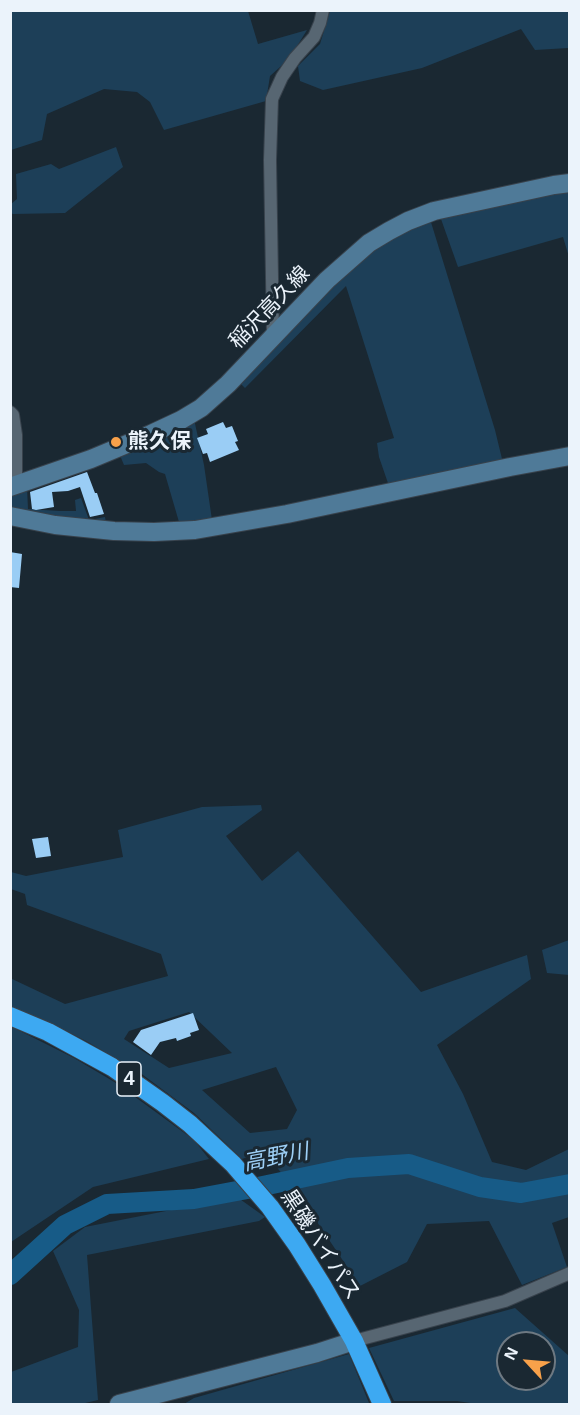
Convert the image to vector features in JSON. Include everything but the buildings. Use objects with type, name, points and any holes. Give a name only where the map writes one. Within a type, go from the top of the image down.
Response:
[{"type":"highway","name":"黒磯バイパス","points":[[11,1015],[84,1050],[136,1083],[190,1124],[233,1164],[297,1245],[354,1341],[382,1404]]},
{"type":"street","points":[[273,337],[270,160],[272,99],[282,76],[314,36],[323,10]]},
{"type":"street","name":"稲沢高久線","points":[[13,487],[91,459],[151,434],[201,408],[349,260],[369,243],[408,221],[434,211],[570,183]]},
{"type":"street","points":[[10,412],[13,415],[16,435],[13,487]]},
{"type":"street","points":[[10,516],[55,525],[114,531],[195,530],[282,515],[570,456]]},
{"type":"street","points":[[119,1404],[317,1353],[505,1300],[570,1272]]},
{"type":"shaded area","points":[[11,11],[248,11],[258,44],[307,30],[289,59],[270,76],[266,101],[164,130],[150,102],[137,92],[104,89],[47,114],[42,140],[11,150]]},
{"type":"shaded area","points":[[330,11],[569,11],[569,46],[568,48],[535,50],[521,29],[422,68],[323,90],[300,81],[298,66],[320,44]]},
{"type":"shaded area","points":[[116,147],[123,167],[65,213],[11,213],[11,204],[17,199],[16,174],[51,164],[59,169]]},
{"type":"shaded area","points":[[569,188],[569,257],[563,237],[458,267],[441,219]]},
{"type":"shaded area","points":[[430,219],[503,463],[389,486],[379,457],[377,443],[394,438],[346,286],[245,388],[239,382],[304,313],[373,247]]},
{"type":"shaded area","points":[[194,419],[212,520],[179,522],[165,474],[146,463],[124,465],[119,453]]},
{"type":"shaded area","points":[[27,487],[28,509],[76,511],[75,500],[81,498],[89,520],[105,517],[106,523],[92,523],[11,508],[10,493]]},
{"type":"shaded area","points":[[261,805],[262,810],[226,836],[262,881],[298,851],[421,992],[527,955],[531,979],[437,1045],[463,1094],[492,1162],[526,1170],[569,1149],[569,1217],[552,1223],[567,1267],[522,1285],[489,1221],[427,1224],[407,1262],[360,1286],[301,1198],[264,1151],[242,1159],[194,1113],[139,1072],[42,1019],[11,1008],[10,978],[65,1004],[168,976],[161,954],[27,905],[25,894],[11,889],[11,872],[26,876],[123,857],[118,830],[202,807]],"holes":[[[189,1012],[232,1053],[169,1068],[124,1039],[129,1031]],[[276,1067],[297,1110],[287,1129],[250,1133],[202,1090]]]},
{"type":"shaded area","points":[[569,940],[569,975],[547,973],[542,950]]},
{"type":"shaded area","points":[[10,1026],[74,1058],[116,1083],[194,1140],[209,1159],[93,1187],[11,1242]]},
{"type":"shaded area","points":[[237,1197],[265,1217],[259,1221],[87,1255],[98,1400],[81,1404],[11,1404],[11,1372],[78,1347],[79,1310],[53,1251],[85,1227]]},
{"type":"shaded area","points":[[515,1308],[541,1331],[496,1331],[496,1391],[556,1391],[556,1344],[569,1356],[569,1404],[394,1401],[369,1348]]},
{"type":"shaded area","points":[[349,1354],[369,1403],[184,1404],[194,1398]]},
{"type":"waterway","name":"高野川","points":[[10,1275],[65,1225],[107,1204],[194,1199],[348,1168],[409,1164],[480,1187],[521,1193],[570,1184]]},
{"type":"place","name":"熊久保","points":[[116,442]]}]
